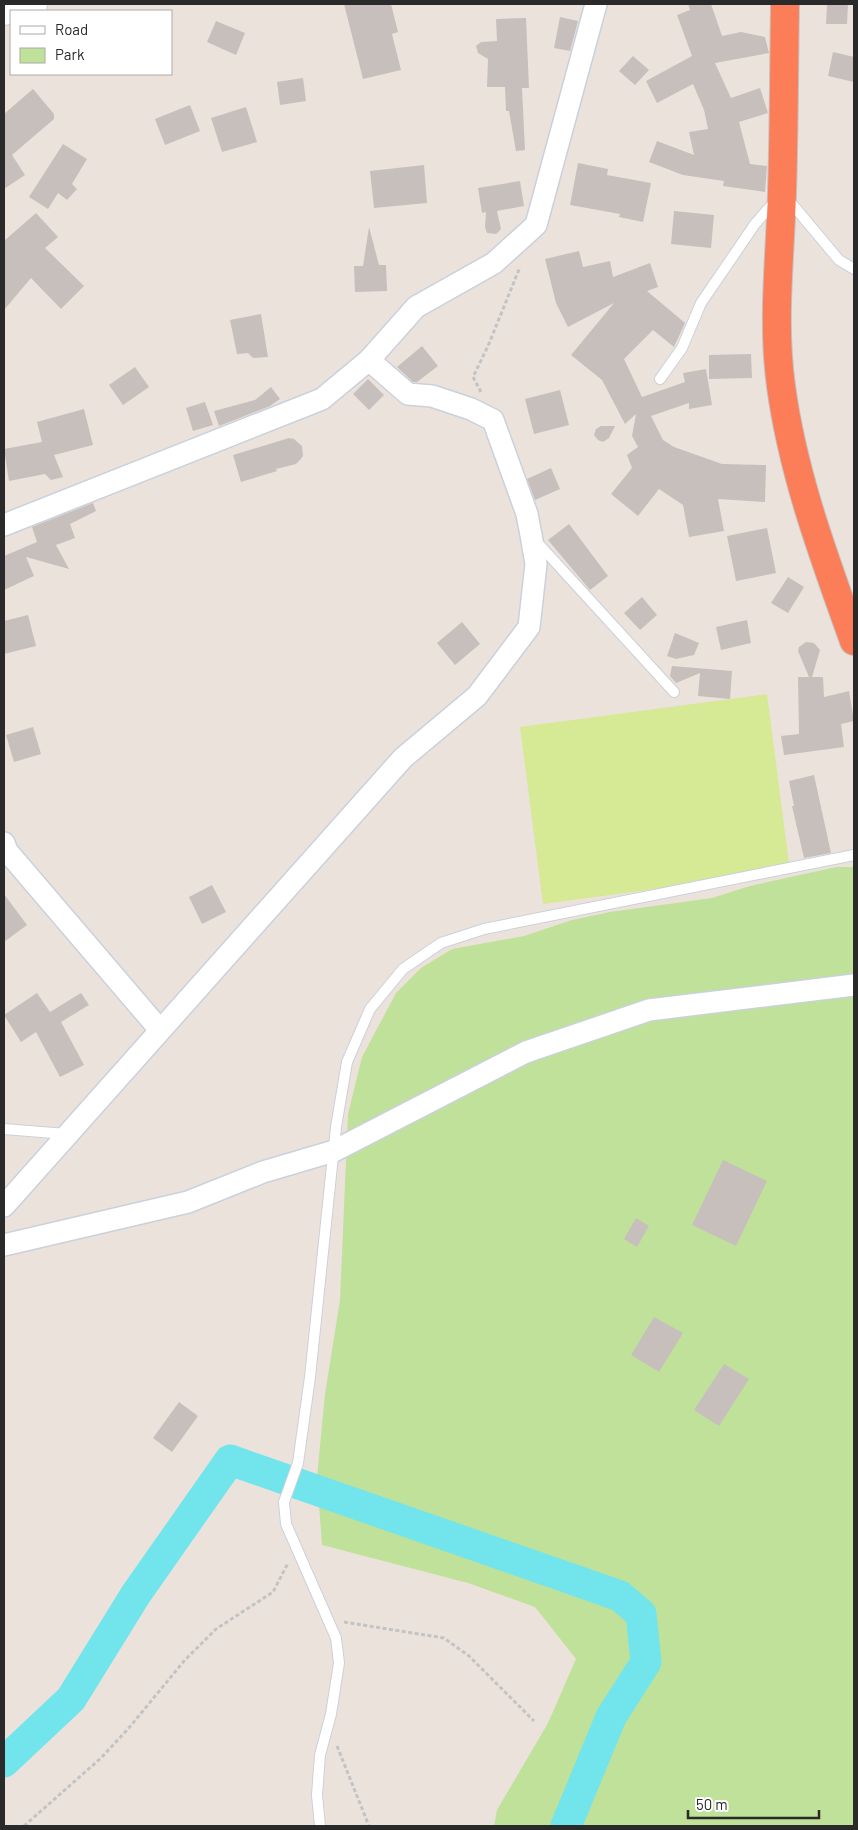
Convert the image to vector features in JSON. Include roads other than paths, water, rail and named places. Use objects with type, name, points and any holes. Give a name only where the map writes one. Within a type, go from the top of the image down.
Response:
[{"type":"highway","points":[[785,4],[782,193],[776,339],[781,387],[790,436],[810,518],[854,641]]},
{"type":"street","points":[[4,11],[33,4]]},
{"type":"street","points":[[4,525],[322,399],[369,360],[416,307],[494,262],[536,224],[596,4]]},
{"type":"street","points":[[4,1206],[66,1134],[403,758],[477,696],[529,627],[536,564],[531,535],[527,514],[493,420],[471,409],[432,396],[408,394],[369,360]]},
{"type":"street","points":[[4,843],[7,851],[160,1030]]},
{"type":"street","points":[[4,1245],[188,1202],[263,1172],[334,1151],[526,1052],[649,1010],[854,986]]},
{"type":"lane","points":[[660,379],[682,348],[701,303],[755,224],[782,193],[839,260],[854,269]]},
{"type":"lane","points":[[531,535],[674,692]]},
{"type":"lane","points":[[320,1826],[317,1795],[320,1755],[331,1714],[339,1663],[336,1638],[286,1524],[284,1502],[298,1463],[322,1283],[334,1151],[347,1062],[370,1009],[402,969],[441,943],[484,929],[854,855]]},
{"type":"lane","points":[[4,1129],[66,1134]]},
{"type":"waterway","points":[[4,1762],[71,1699],[136,1594],[230,1460],[620,1596],[641,1614],[646,1662],[611,1717],[566,1826]]}]
